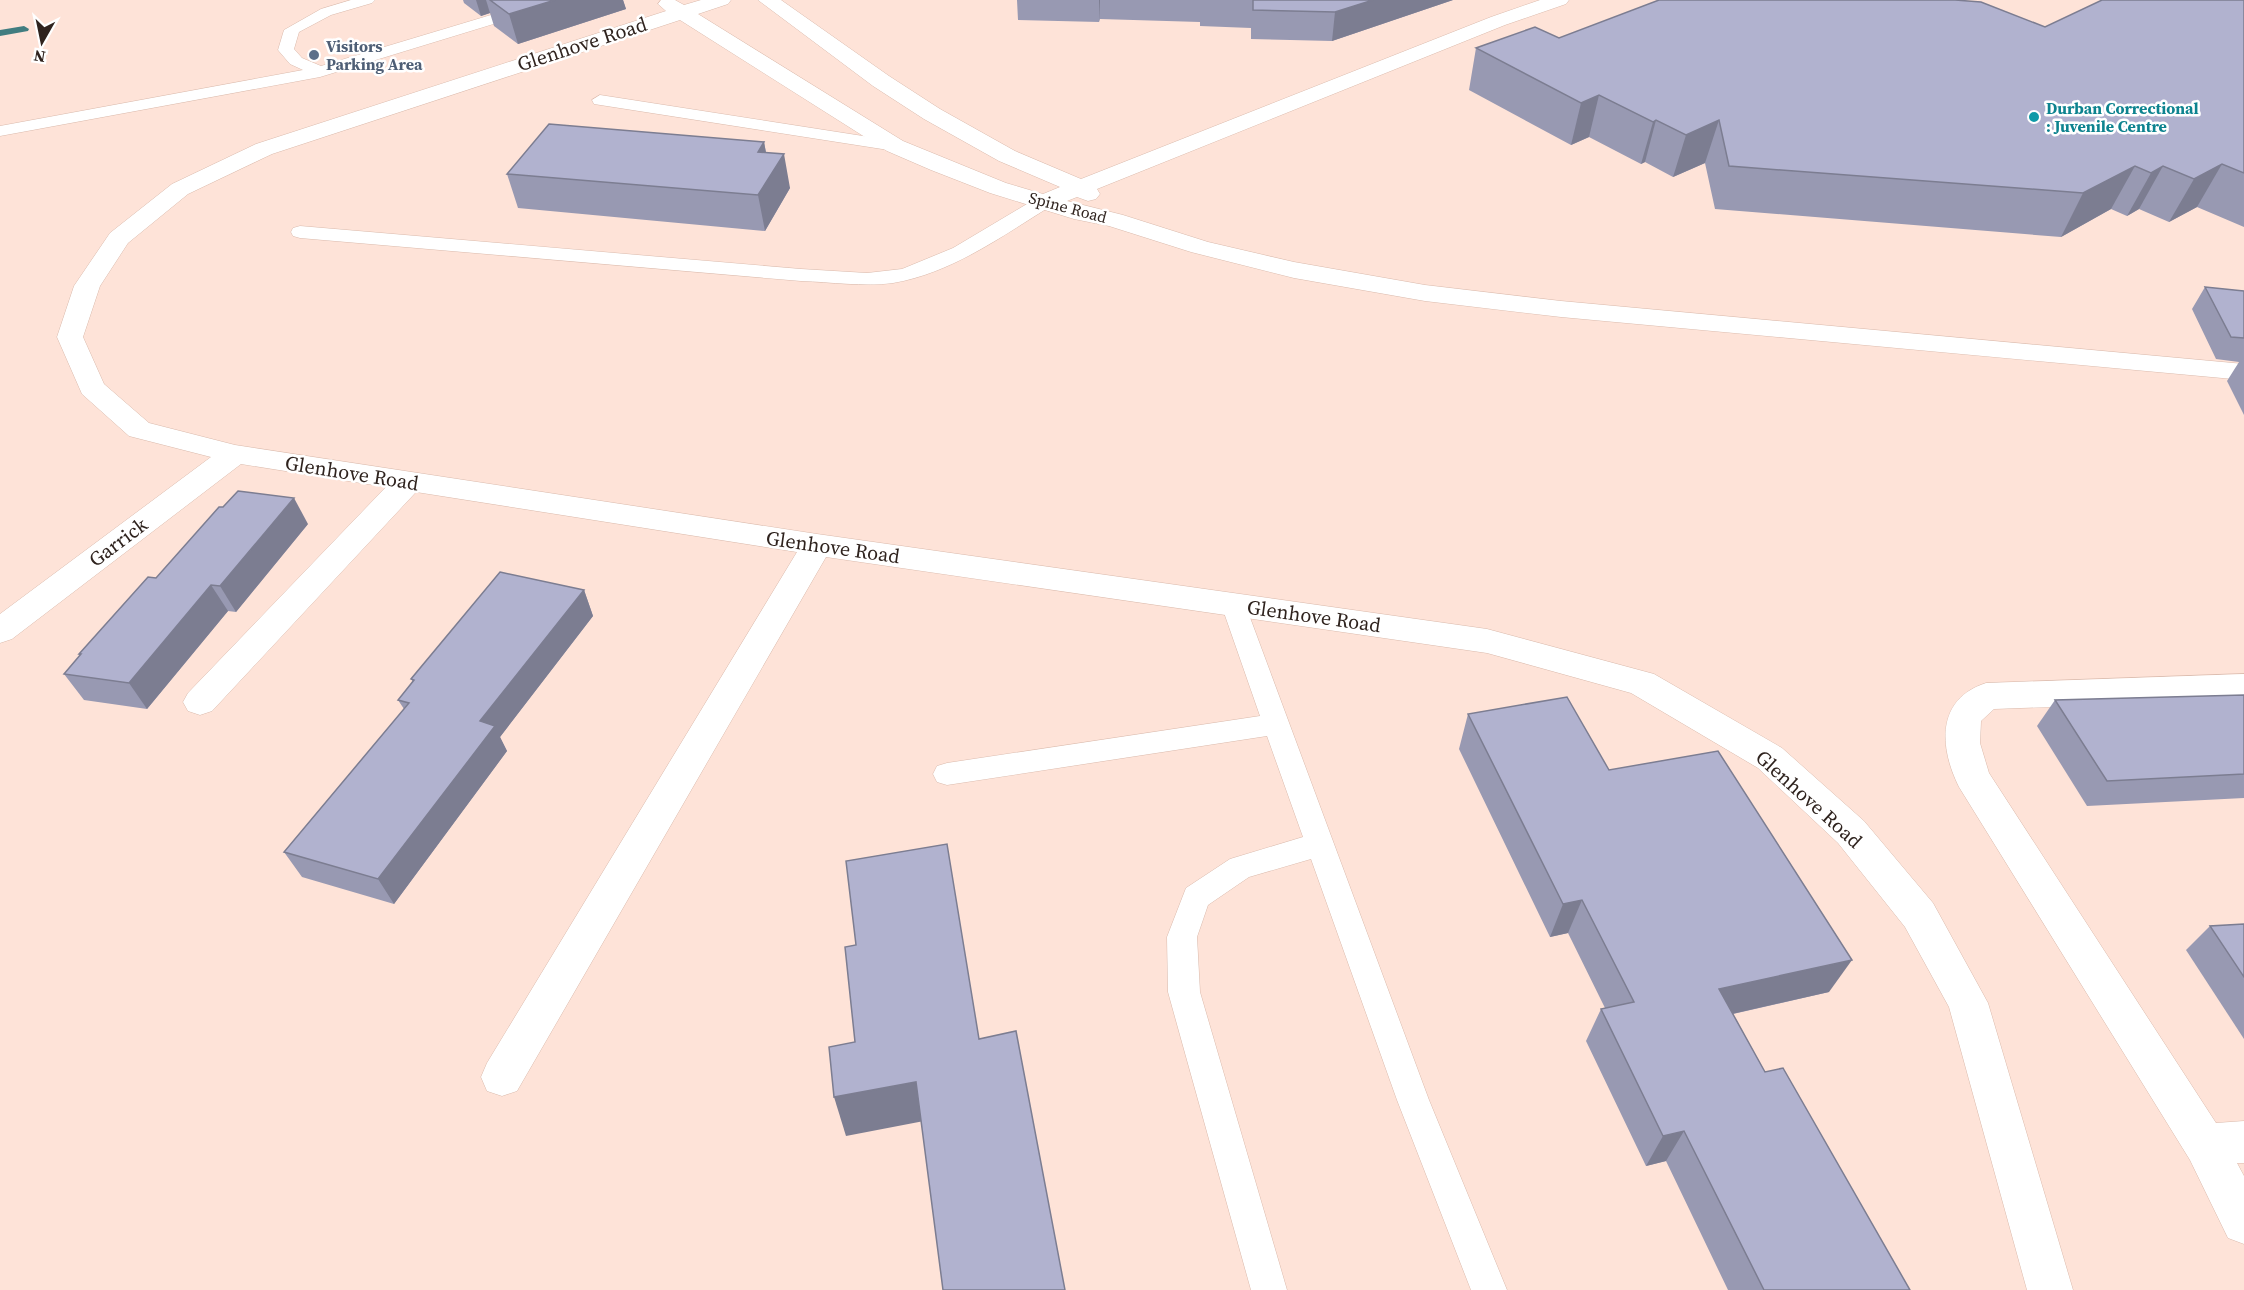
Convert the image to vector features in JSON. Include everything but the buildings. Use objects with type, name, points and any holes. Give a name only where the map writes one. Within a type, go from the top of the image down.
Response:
[{"type":"street","name":"Glenhove Road","points":[[722,0],[670,6],[264,148],[180,189],[119,238],[87,286],[70,337],[92,388],[139,430],[235,454],[817,545],[1486,642],[1642,683],[1770,758],[1851,832],[1918,915],[1968,1003],[2050,1290]]},
{"type":"street","name":"Spine Road","points":[[768,0],[881,81],[932,114],[1007,156],[1079,187],[1104,206],[1114,220]]},
{"type":"street","points":[[1044,202],[1554,1]]},
{"type":"street","name":"Spine Road","points":[[670,6],[895,146],[998,188],[1114,220]]},
{"type":"street","points":[[1114,220],[1200,247],[1294,270],[1425,293],[1561,309],[2244,372]]},
{"type":"street","name":"Garrick","points":[[0,631],[235,454]]},
{"type":"street","points":[[200,702],[408,482]]},
{"type":"street","points":[[502,1077],[817,545]]},
{"type":"street","points":[[2244,687],[1986,696],[1964,716],[1962,742],[1972,777],[2224,1143],[2244,1222]]},
{"type":"lane","points":[[320,72],[296,61],[286,50],[292,30],[326,12],[368,0]]},
{"type":"lane","points":[[0,131],[320,72],[557,0]]},
{"type":"lane","points":[[600,100],[895,146]]},
{"type":"lane","points":[[300,232],[801,275],[874,277],[905,275],[935,263],[972,246],[1044,202]]},
{"type":"lane","points":[[1233,604],[1413,1100],[1489,1290]]},
{"type":"lane","points":[[947,774],[1276,724]]},
{"type":"lane","points":[[1269,1290],[1184,992],[1182,938],[1196,897],[1240,868],[1320,844]]},
{"type":"waterway","points":[[0,33],[24,29]]},
{"type":"place","name":"Visitors Parking Area","points":[[314,55]]},
{"type":"place","name":"Durban Correctional : Juvenile Centre","points":[[2034,117]]}]
